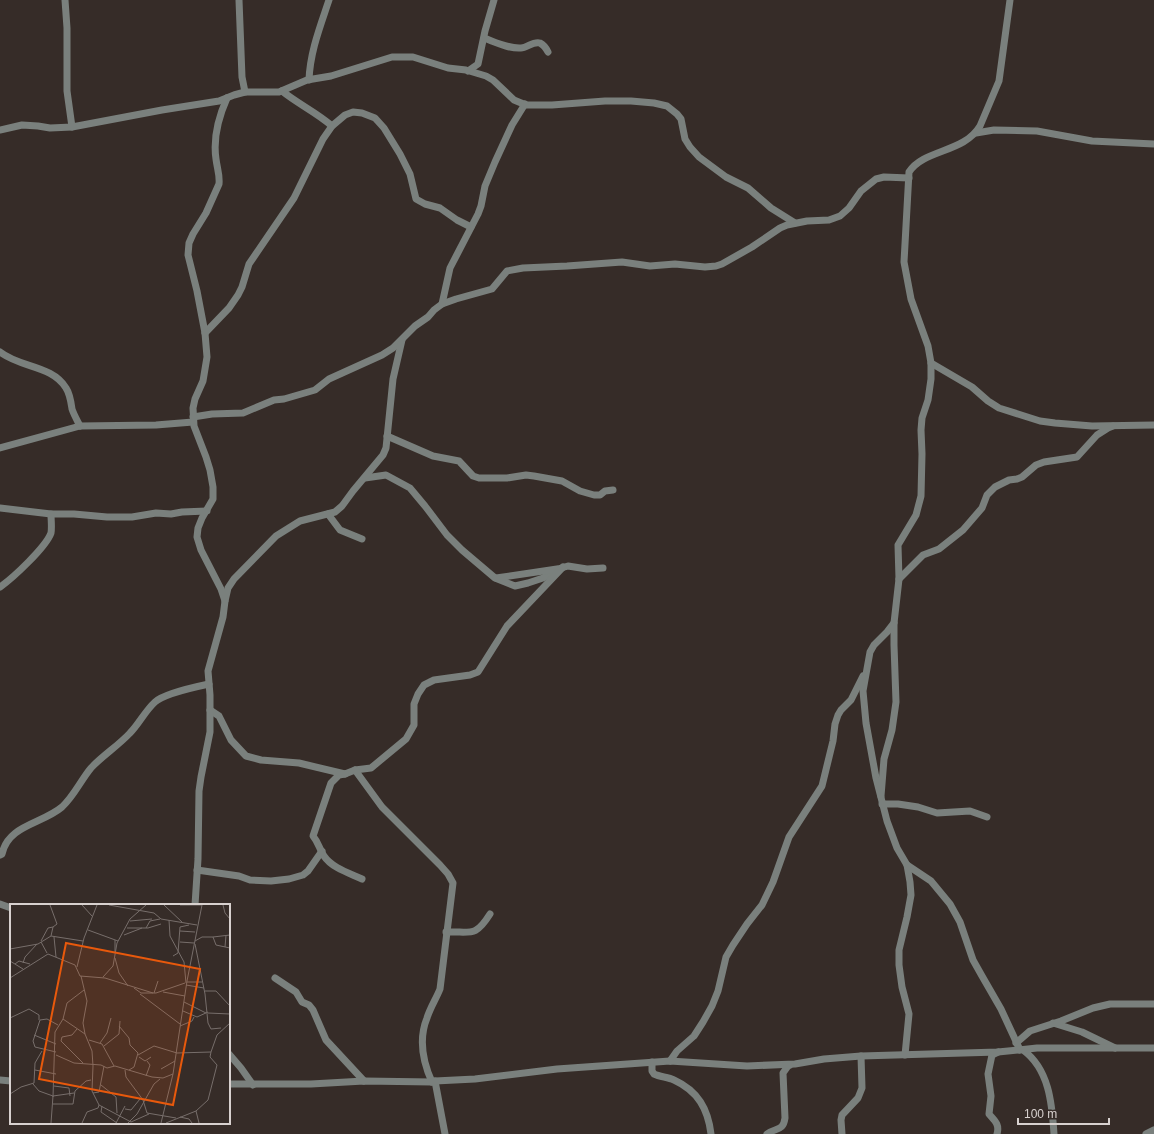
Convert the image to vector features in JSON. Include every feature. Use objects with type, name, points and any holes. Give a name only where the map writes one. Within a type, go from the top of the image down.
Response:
[{"type":"street","points":[[65,0],[67,28],[67,91],[72,127]]},
{"type":"street","points":[[239,0],[242,78],[245,92]]},
{"type":"street","points":[[309,80],[309,67],[317,31],[328,0]]},
{"type":"street","points":[[468,71],[478,64],[494,0]]},
{"type":"street","points":[[881,796],[884,759],[892,730],[896,702],[894,674],[894,623],[899,579],[898,545],[916,515],[921,496],[921,430],[922,418],[929,393],[931,363],[928,346],[911,299],[904,262],[909,172],[916,164],[962,144],[976,133],[987,112],[990,100],[999,81],[1010,0]]},
{"type":"street","points":[[484,38],[519,48],[524,48],[539,43],[545,46],[548,52]]},
{"type":"street","points":[[0,130],[22,125],[50,128],[72,127],[219,101],[245,92],[282,91],[309,80],[331,76],[392,57],[413,57],[448,68],[481,74],[492,80],[514,100],[534,106],[598,101],[631,101],[667,106],[681,119],[685,139],[690,147],[700,157],[726,177],[748,188],[771,208],[795,223]]},
{"type":"street","points":[[282,91],[297,103],[319,115],[332,126]]},
{"type":"street","points":[[225,601],[198,542],[198,528],[213,499],[210,470],[193,420],[195,399],[203,381],[207,357],[205,333],[197,291],[188,256],[189,243],[206,213],[219,184],[216,159],[216,134],[227,98]]},
{"type":"street","points":[[442,304],[450,268],[481,206],[485,186],[495,162],[512,125],[524,104]]},
{"type":"street","points":[[205,333],[229,308],[238,295],[249,264],[294,198],[323,139],[332,126],[345,115],[353,112],[362,113],[375,118],[384,128],[400,154],[412,179],[416,200],[440,208],[457,220],[471,227]]},
{"type":"street","points":[[976,133],[994,130],[1037,131],[1092,141],[1154,144]]},
{"type":"street","points":[[0,448],[80,426],[156,425],[193,420],[212,414],[243,413],[274,400],[315,390],[330,379],[382,355],[393,348],[415,326],[428,317],[442,304],[492,289],[507,271],[523,268],[622,262],[650,266],[675,264],[712,267],[722,264],[752,247],[780,228],[795,223],[829,220],[840,216],[849,208],[861,191],[876,179],[884,177],[909,178]]},
{"type":"street","points":[[195,904],[199,791],[210,732],[208,671],[221,624],[228,588],[234,578],[276,536],[300,521],[335,512],[342,506],[383,455],[386,448],[393,379],[402,340]]},
{"type":"street","points":[[0,352],[14,361],[48,372],[62,381],[68,390],[73,411],[80,426]]},
{"type":"street","points":[[931,363],[972,387],[998,408],[1040,421],[1113,426],[1154,425]]},
{"type":"street","points":[[1140,425],[1154,419]]},
{"type":"street","points":[[899,579],[923,555],[939,549],[963,530],[982,508],[985,498],[995,487],[1009,480],[1022,477],[1036,465],[1044,462],[1077,457],[1097,435],[1113,426]]},
{"type":"street","points":[[387,436],[433,456],[459,461],[473,476],[479,478],[507,478],[526,475],[562,482],[580,491],[594,495],[600,495],[605,491],[613,490]]},
{"type":"street","points":[[365,478],[386,475],[410,488],[447,535],[462,550],[496,578],[515,586],[543,578],[560,568]]},
{"type":"street","points":[[0,508],[51,514],[74,514],[107,517],[132,517],[156,513],[171,514],[206,511]]},
{"type":"street","points":[[0,587],[16,574],[48,540],[51,532],[51,514]]},
{"type":"street","points":[[328,514],[340,530],[362,539]]},
{"type":"street","points":[[496,578],[568,566],[587,570],[603,568]]},
{"type":"street","points":[[362,879],[334,865],[323,855],[313,835],[332,782],[339,775],[355,770],[371,768],[406,739],[414,725],[414,704],[424,685],[434,680],[470,675],[478,672],[484,665],[493,647],[507,626],[560,568]]},
{"type":"street","points":[[894,623],[872,648],[864,691],[866,715],[882,804],[895,841],[907,866],[910,882],[911,895],[899,950],[899,965],[902,987],[909,1014],[905,1055]]},
{"type":"street","points":[[670,1061],[677,1051],[694,1036],[709,1011],[718,991],[726,957],[743,929],[762,905],[773,882],[789,837],[822,786],[838,715],[841,710],[852,700],[868,666]]},
{"type":"street","points":[[1,854],[3,847],[16,832],[29,824],[44,819],[62,807],[70,799],[90,770],[99,760],[130,733],[155,702],[179,692],[209,684]]},
{"type":"street","points":[[210,710],[219,716],[232,740],[246,756],[261,760],[299,763],[345,774]]},
{"type":"street","points":[[355,770],[382,807],[440,865],[452,880],[453,886],[440,989],[427,1017],[422,1039],[425,1067],[433,1082],[445,1134]]},
{"type":"street","points":[[882,804],[898,804],[918,807],[936,813],[970,811],[986,817]]},
{"type":"street","points":[[197,870],[239,876],[250,880],[271,881],[289,879],[304,874],[308,871],[322,851]]},
{"type":"street","points":[[907,866],[931,881],[950,904],[960,922],[973,960],[1001,1009],[1016,1043],[1021,1050],[1031,1056],[1046,1079],[1053,1109],[1054,1134]]},
{"type":"street","points":[[0,904],[10,908]]},
{"type":"street","points":[[446,932],[472,932],[477,930],[483,925],[490,914]]},
{"type":"street","points":[[275,978],[296,992],[302,1002],[309,1005],[313,1010],[326,1040],[364,1081]]},
{"type":"street","points":[[1016,1043],[1030,1031],[1093,1008],[1110,1004],[1154,1004]]},
{"type":"street","points":[[1053,1023],[1082,1032],[1117,1049]]},
{"type":"street","points":[[767,1134],[780,1128],[784,1124],[783,1074],[788,1066],[795,1064],[824,1059],[861,1056],[998,1052],[1037,1048],[1154,1048]]},
{"type":"street","points":[[997,1134],[998,1125],[989,1114],[991,1096],[988,1074],[992,1055],[998,1052]]},
{"type":"street","points":[[230,1055],[253,1085]]},
{"type":"street","points":[[842,1134],[842,1114],[858,1098],[862,1088],[861,1056]]},
{"type":"street","points":[[230,1084],[253,1085],[364,1081],[433,1082],[475,1079],[557,1069],[670,1061],[747,1066],[795,1064]]},
{"type":"street","points":[[652,1062],[652,1071],[654,1074],[674,1080],[692,1091],[698,1097],[708,1118],[711,1134]]},
{"type":"street","points":[[0,1080],[10,1081]]},
{"type":"street","points":[[1146,1134],[1154,1130]]}]
